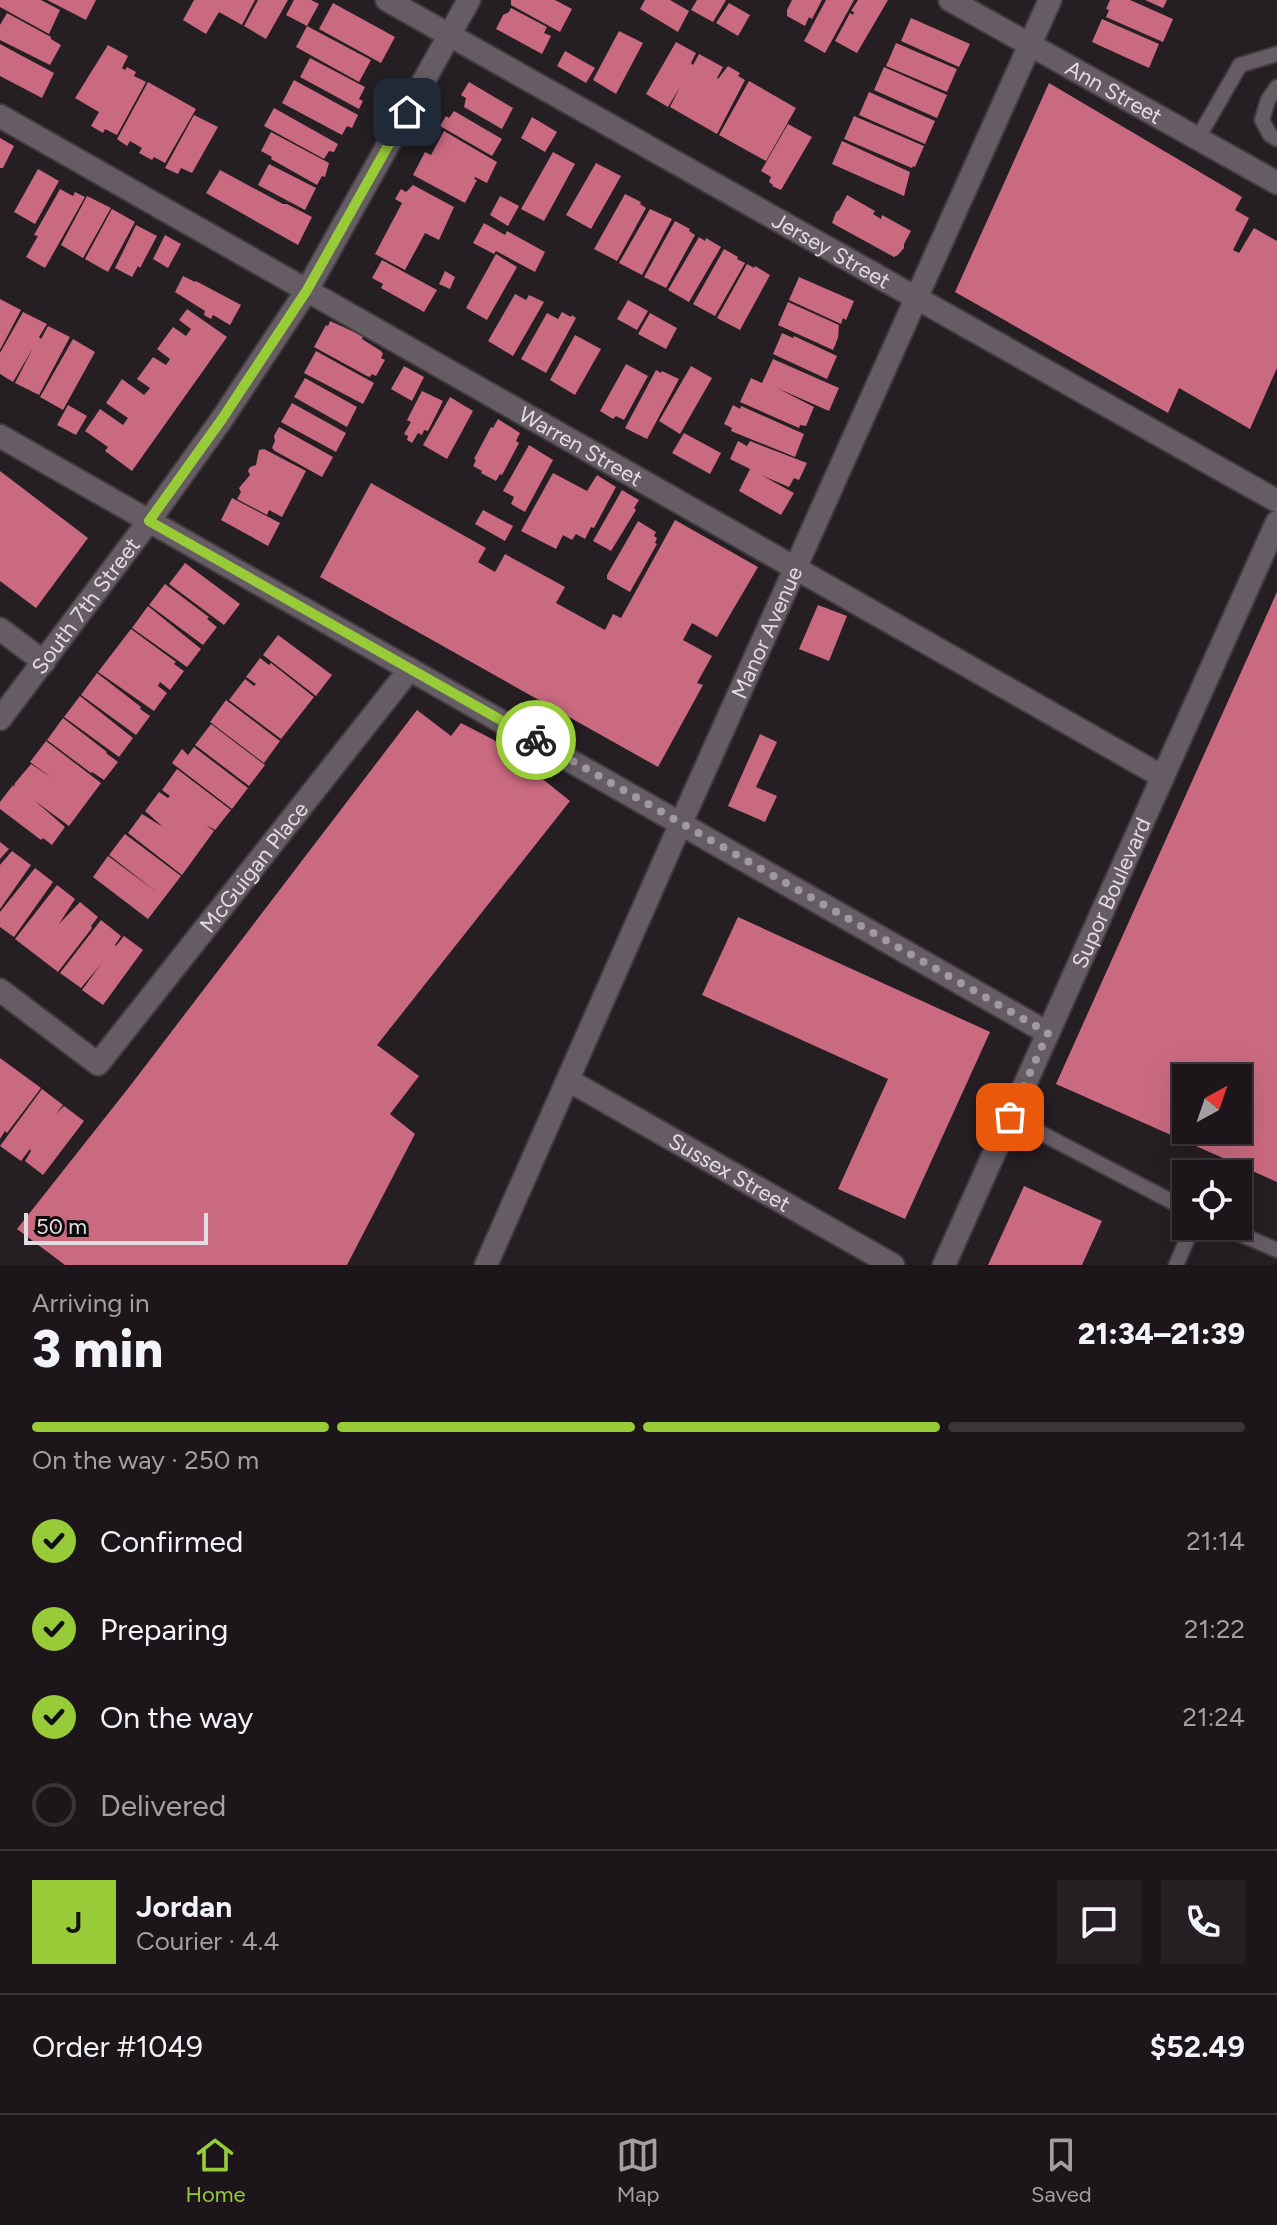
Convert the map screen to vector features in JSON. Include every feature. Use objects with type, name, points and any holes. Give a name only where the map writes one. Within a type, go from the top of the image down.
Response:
[{"type":"street","name":"Jersey Street","points":[[387,0],[1277,501]]},
{"type":"street","name":"South 7th Street","points":[[0,719],[222,419],[307,290],[469,0]]},
{"type":"street","name":"Ann Street","points":[[950,0],[1277,183]]},
{"type":"street","name":"Manor Avenue","points":[[486,1265],[1050,0]]},
{"type":"street","name":"Warren Street","points":[[0,116],[1163,777]]},
{"type":"street","points":[[0,436],[1048,1033]]},
{"type":"street","name":"Supor Boulevard","points":[[944,1265],[1277,522]]},
{"type":"street","points":[[0,629],[44,662]]},
{"type":"street","name":"McGuigan Place","points":[[0,990],[98,1064],[410,669]]},
{"type":"street","name":"Sussex Street","points":[[568,1080],[893,1265]]},
{"type":"lane","points":[[1198,138],[1240,65],[1277,54]]},
{"type":"lane","points":[[1277,87],[1268,100],[1262,120],[1270,135],[1277,139]]},
{"type":"lane","points":[[1010,1117],[1172,1202]]},
{"type":"lane","points":[[1252,1239],[1277,1250]]},
{"type":"lane","points":[[1176,1265],[1187,1240]]},
{"type":"building","points":[[0,0],[41,0],[60,10],[49,34],[0,7]]},
{"type":"building","points":[[47,0],[96,0],[86,20]]},
{"type":"building","points":[[194,0],[255,0],[242,25],[219,12],[206,34],[183,20]]},
{"type":"building","points":[[258,0],[288,0],[266,39],[244,26]]},
{"type":"building","points":[[294,0],[311,0],[319,4],[307,26],[286,15]]},
{"type":"building","points":[[511,0],[555,0],[572,9],[560,32],[511,5]]},
{"type":"building","points":[[645,0],[670,0],[689,11],[678,32],[640,9]]},
{"type":"building","points":[[697,0],[726,0],[713,22],[691,10]]},
{"type":"building","points":[[792,0],[822,0],[805,26],[787,16]]},
{"type":"building","points":[[826,0],[854,0],[825,53],[804,41]]},
{"type":"building","points":[[858,0],[888,0],[857,53],[835,41],[850,13],[853,15],[851,11]]},
{"type":"building","points":[[1110,0],[1130,0],[1173,19],[1163,42],[1106,17]]},
{"type":"building","points":[[1145,0],[1167,0],[1163,8]]},
{"type":"building","points":[[333,3],[395,37],[381,63],[319,29]]},
{"type":"building","points":[[729,3],[750,15],[738,36],[716,23]]},
{"type":"building","points":[[511,8],[547,27],[544,33],[551,36],[542,54],[496,29],[503,15]]},
{"type":"building","points":[[7,13],[61,45],[50,65],[0,40],[0,25]]},
{"type":"building","points":[[911,18],[970,44],[959,67],[901,41]]},
{"type":"building","points":[[1102,19],[1159,44],[1149,68],[1092,42]]},
{"type":"building","points":[[307,26],[371,60],[359,82],[296,47]]},
{"type":"building","points":[[619,31],[643,43],[616,94],[593,80]]},
{"type":"building","points":[[676,42],[696,53],[691,63],[693,65],[699,54],[723,67],[718,79],[728,66],[745,80],[717,134],[670,107],[680,87],[668,107],[646,94]]},
{"type":"building","points":[[896,43],[957,69],[947,92],[886,66]]},
{"type":"building","points":[[0,44],[54,73],[42,98],[0,76]]},
{"type":"building","points":[[108,45],[128,56],[122,68],[136,72],[134,76],[146,82],[117,135],[105,129],[103,133],[91,126],[99,112],[75,98]]},
{"type":"building","points":[[565,51],[595,68],[586,83],[557,66]]},
{"type":"building","points":[[310,58],[365,87],[359,99],[363,101],[359,109],[300,77]]},
{"type":"building","points":[[884,67],[947,95],[937,118],[874,90]]},
{"type":"building","points":[[294,80],[358,115],[352,128],[347,126],[342,135],[282,103]]},
{"type":"building","points":[[749,81],[796,108],[766,161],[719,135]]},
{"type":"building","points":[[148,82],[196,109],[165,163],[139,153],[142,148],[130,141],[127,146],[117,139]]},
{"type":"building","points":[[469,82],[513,108],[502,129],[464,107],[466,98],[461,95]]},
{"type":"building","points":[[1049,83],[1242,197],[1235,210],[1249,218],[1233,250],[1239,253],[1254,228],[1277,241],[1277,368],[1250,429],[1179,388],[1168,413],[955,292]]},
{"type":"building","points":[[869,92],[935,121],[925,144],[859,115]]},
{"type":"building","points":[[274,108],[338,144],[334,152],[329,151],[324,159],[264,126]]},
{"type":"building","points":[[454,111],[502,139],[492,156],[440,126],[446,116],[449,118]]},
{"type":"building","points":[[194,115],[218,127],[192,173],[181,168],[178,174],[165,168]]},
{"type":"building","points":[[854,116],[924,146],[915,167],[844,139]]},
{"type":"building","points":[[532,117],[557,132],[545,152],[521,138]]},
{"type":"building","points":[[788,124],[812,137],[781,190],[772,186],[769,182],[771,177],[761,171]]},
{"type":"building","points":[[444,131],[497,162],[487,183],[475,177],[477,180],[465,203],[413,175],[425,152],[431,155]]},
{"type":"building","points":[[271,132],[329,163],[325,177],[322,176],[317,185],[261,151]]},
{"type":"building","points":[[0,138],[14,146],[3,168],[0,168]]},
{"type":"building","points":[[842,141],[910,172],[904,196],[832,164]]},
{"type":"building","points":[[553,152],[575,164],[544,221],[521,209]]},
{"type":"building","points":[[596,163],[621,176],[591,229],[566,215]]},
{"type":"building","points":[[269,164],[316,188],[305,210],[258,185]]},
{"type":"building","points":[[38,169],[59,181],[35,224],[14,212]]},
{"type":"building","points":[[220,170],[312,217],[298,245],[206,193]]},
{"type":"building","points":[[413,185],[454,207],[439,240],[425,233],[405,270],[375,254],[402,203],[395,199],[401,189],[406,192]]},
{"type":"building","points":[[60,189],[73,196],[75,192],[85,197],[45,268],[26,257],[38,236],[34,235]]},
{"type":"building","points":[[625,194],[646,208],[617,261],[594,249]]},
{"type":"building","points":[[847,195],[875,211],[873,214],[881,219],[882,215],[911,231],[898,255],[894,257],[832,223]]},
{"type":"building","points":[[87,196],[111,208],[83,258],[61,245]]},
{"type":"building","points":[[500,196],[519,206],[508,226],[490,215]]},
{"type":"building","points":[[112,209],[135,222],[108,272],[85,259]]},
{"type":"building","points":[[650,209],[672,219],[642,275],[619,263]]},
{"type":"building","points":[[675,221],[695,235],[666,288],[644,277]]},
{"type":"building","points":[[484,223],[505,235],[507,231],[545,252],[535,272],[496,251],[494,254],[473,243]]},
{"type":"building","points":[[136,225],[157,236],[132,277],[115,268]]},
{"type":"building","points":[[165,235],[181,244],[168,268],[153,259]]},
{"type":"building","points":[[699,237],[721,247],[689,302],[668,290]]},
{"type":"building","points":[[724,249],[745,263],[715,316],[693,304]]},
{"type":"building","points":[[496,254],[517,267],[487,320],[466,308]]},
{"type":"building","points":[[382,260],[437,290],[424,312],[381,288],[383,284],[372,278]]},
{"type":"building","points":[[747,264],[770,275],[740,330],[717,318]]},
{"type":"building","points":[[445,271],[455,277],[450,289],[439,284]]},
{"type":"building","points":[[183,276],[241,305],[230,325],[213,315],[211,319],[204,315],[205,311],[175,292]]},
{"type":"building","points":[[799,277],[854,301],[846,320],[843,318],[841,324],[789,300]]},
{"type":"building","points":[[515,294],[526,300],[529,295],[544,302],[513,356],[488,341]]},
{"type":"building","points":[[0,299],[21,310],[0,350]]},
{"type":"building","points":[[628,300],[648,311],[637,330],[617,319]]},
{"type":"building","points":[[788,302],[839,325],[833,350],[778,325]]},
{"type":"building","points":[[187,309],[227,337],[132,471],[105,451],[108,447],[85,431],[100,409],[123,425],[128,418],[106,403],[122,379],[144,395],[150,388],[137,379],[153,357],[166,365],[170,359],[157,349],[173,327],[186,336],[191,329],[179,320]]},
{"type":"building","points":[[23,312],[47,324],[39,337],[41,339],[48,326],[70,337],[39,395],[15,383],[33,348],[13,382],[0,374],[0,353]]},
{"type":"building","points":[[562,312],[576,318],[546,373],[521,359],[547,313],[558,319]]},
{"type":"building","points":[[650,313],[677,328],[666,349],[638,334]]},
{"type":"building","points":[[330,321],[363,336],[362,339],[381,351],[381,358],[385,360],[376,376],[367,376],[314,347]]},
{"type":"building","points":[[782,333],[837,356],[827,379],[773,354]]},
{"type":"building","points":[[575,335],[601,349],[575,395],[550,380]]},
{"type":"building","points":[[73,339],[95,352],[63,410],[40,397]]},
{"type":"building","points":[[316,351],[374,383],[363,404],[304,373]]},
{"type":"building","points":[[773,359],[839,388],[829,411],[777,388],[814,407],[806,426],[800,425],[799,428],[740,402],[751,378],[762,383]]},
{"type":"building","points":[[626,364],[648,376],[624,420],[616,416],[613,419],[600,411]]},
{"type":"building","points":[[404,366],[424,377],[412,401],[391,389]]},
{"type":"building","points":[[691,366],[712,378],[680,434],[659,421]]},
{"type":"building","points":[[656,370],[679,379],[647,439],[625,428]]},
{"type":"building","points":[[305,378],[357,407],[347,427],[294,397]]},
{"type":"building","points":[[422,391],[443,401],[428,431],[424,430],[422,435],[418,433],[412,443],[404,434],[411,422],[407,420]]},
{"type":"building","points":[[450,397],[473,411],[447,459],[423,445]]},
{"type":"building","points":[[292,403],[346,433],[336,452],[281,422]]},
{"type":"building","points":[[68,405],[87,416],[76,435],[57,425]]},
{"type":"building","points":[[733,405],[804,434],[795,457],[731,431],[732,428],[724,424]]},
{"type":"building","points":[[498,419],[520,433],[516,441],[519,443],[496,481],[473,466],[491,427]]},
{"type":"building","points":[[279,427],[333,457],[322,477],[272,448]]},
{"type":"building","points":[[684,433],[721,453],[710,474],[672,453]]},
{"type":"building","points":[[738,441],[747,446],[750,441],[807,463],[799,480],[794,478],[789,487],[761,475],[794,493],[781,515],[739,491],[750,469],[730,459]]},
{"type":"building","points":[[529,445],[553,460],[525,512],[511,504],[514,497],[503,491]]},
{"type":"building","points":[[264,449],[306,471],[282,517],[269,510],[267,515],[237,499],[241,492],[239,488],[250,475],[250,467],[256,465],[259,450]]},
{"type":"building","points":[[0,471],[88,538],[36,608],[0,581]]},
{"type":"building","points":[[553,473],[587,491],[597,475],[616,487],[585,539],[576,534],[572,540],[563,535],[556,549],[521,531]]},
{"type":"building","points":[[371,483],[486,548],[478,562],[495,572],[505,554],[565,587],[556,603],[605,630],[613,614],[621,618],[675,520],[758,567],[717,637],[692,623],[683,640],[712,656],[697,683],[703,685],[658,767],[320,577]]},
{"type":"building","points":[[622,490],[639,500],[611,551],[593,541]]},
{"type":"building","points":[[232,498],[280,523],[268,546],[221,520]]},
{"type":"building","points":[[483,510],[513,526],[505,541],[475,524]]},
{"type":"building","points":[[638,521],[656,532],[657,544],[630,592],[607,579],[607,575]]},
{"type":"building","points":[[185,563],[240,604],[224,625],[169,584]]},
{"type":"building","points":[[165,584],[209,617],[207,619],[217,627],[203,645],[149,605]]},
{"type":"building","points":[[1277,592],[1277,1182],[1252,1171],[1252,1160],[1227,1160],[1191,1144],[1252,1144],[1252,1064],[1172,1064],[1172,1135],[1056,1084]]},
{"type":"building","points":[[818,605],[847,616],[829,661],[799,649]]},
{"type":"building","points":[[148,606],[201,649],[187,667],[132,628]]},
{"type":"building","points":[[131,629],[184,671],[170,690],[160,682],[158,686],[167,693],[154,711],[98,672]]},
{"type":"building","points":[[278,635],[332,675],[316,696],[263,655]]},
{"type":"building","points":[[260,658],[314,697],[281,739],[229,700],[245,679],[254,686],[256,684],[246,677]]},
{"type":"building","points":[[97,673],[150,716],[136,735],[81,695]]},
{"type":"building","points":[[80,696],[133,738],[119,757],[64,717]]},
{"type":"building","points":[[226,700],[280,741],[264,763],[210,722]]},
{"type":"building","points":[[417,710],[451,736],[461,723],[494,740],[570,801],[377,1045],[419,1076],[390,1114],[415,1134],[347,1265],[65,1265],[17,1229]]},
{"type":"building","points":[[63,718],[118,762],[104,780],[47,740]]},
{"type":"building","points":[[211,724],[265,765],[249,786],[195,745]]},
{"type":"building","points":[[760,734],[777,742],[756,787],[777,796],[765,822],[728,806]]},
{"type":"building","points":[[46,741],[101,783],[69,826],[35,801],[65,827],[52,845],[0,809],[0,802],[31,764],[52,778],[30,762]]},
{"type":"building","points":[[194,747],[248,788],[232,809],[172,763],[182,749],[188,755]]},
{"type":"building","points":[[177,769],[231,810],[215,830],[206,825],[214,831],[182,875],[128,833],[142,814],[163,827],[145,811],[159,792],[168,798],[170,796],[162,790]]},
{"type":"building","points":[[125,834],[181,876],[148,919],[93,877],[108,856],[158,893],[109,855]]},
{"type":"building","points":[[0,842],[9,849],[0,859]]},
{"type":"building","points":[[12,851],[31,865],[0,909],[0,865]]},
{"type":"building","points":[[35,868],[53,882],[14,937],[0,927],[0,912]]},
{"type":"building","points":[[57,885],[75,899],[59,924],[80,902],[98,917],[58,972],[15,939]]},
{"type":"building","points":[[738,917],[990,1032],[905,1219],[838,1189],[888,1079],[702,995]]},
{"type":"building","points":[[101,920],[121,936],[116,946],[124,936],[143,950],[103,1005],[82,990],[101,964],[81,988],[60,973]]},
{"type":"building","points":[[0,1058],[41,1088],[0,1139]]},
{"type":"building","points":[[42,1089],[63,1105],[56,1114],[64,1106],[84,1121],[43,1175],[25,1161],[30,1149],[21,1161],[0,1146]]},
{"type":"building","points":[[1024,1186],[1102,1221],[1082,1265],[988,1265]]},
{"type":"way so far","points":[[536,740],[1048,1033],[1010,1117]]},
{"type":"route","points":[[407,112],[307,290],[222,419],[149,521],[536,740]]}]
